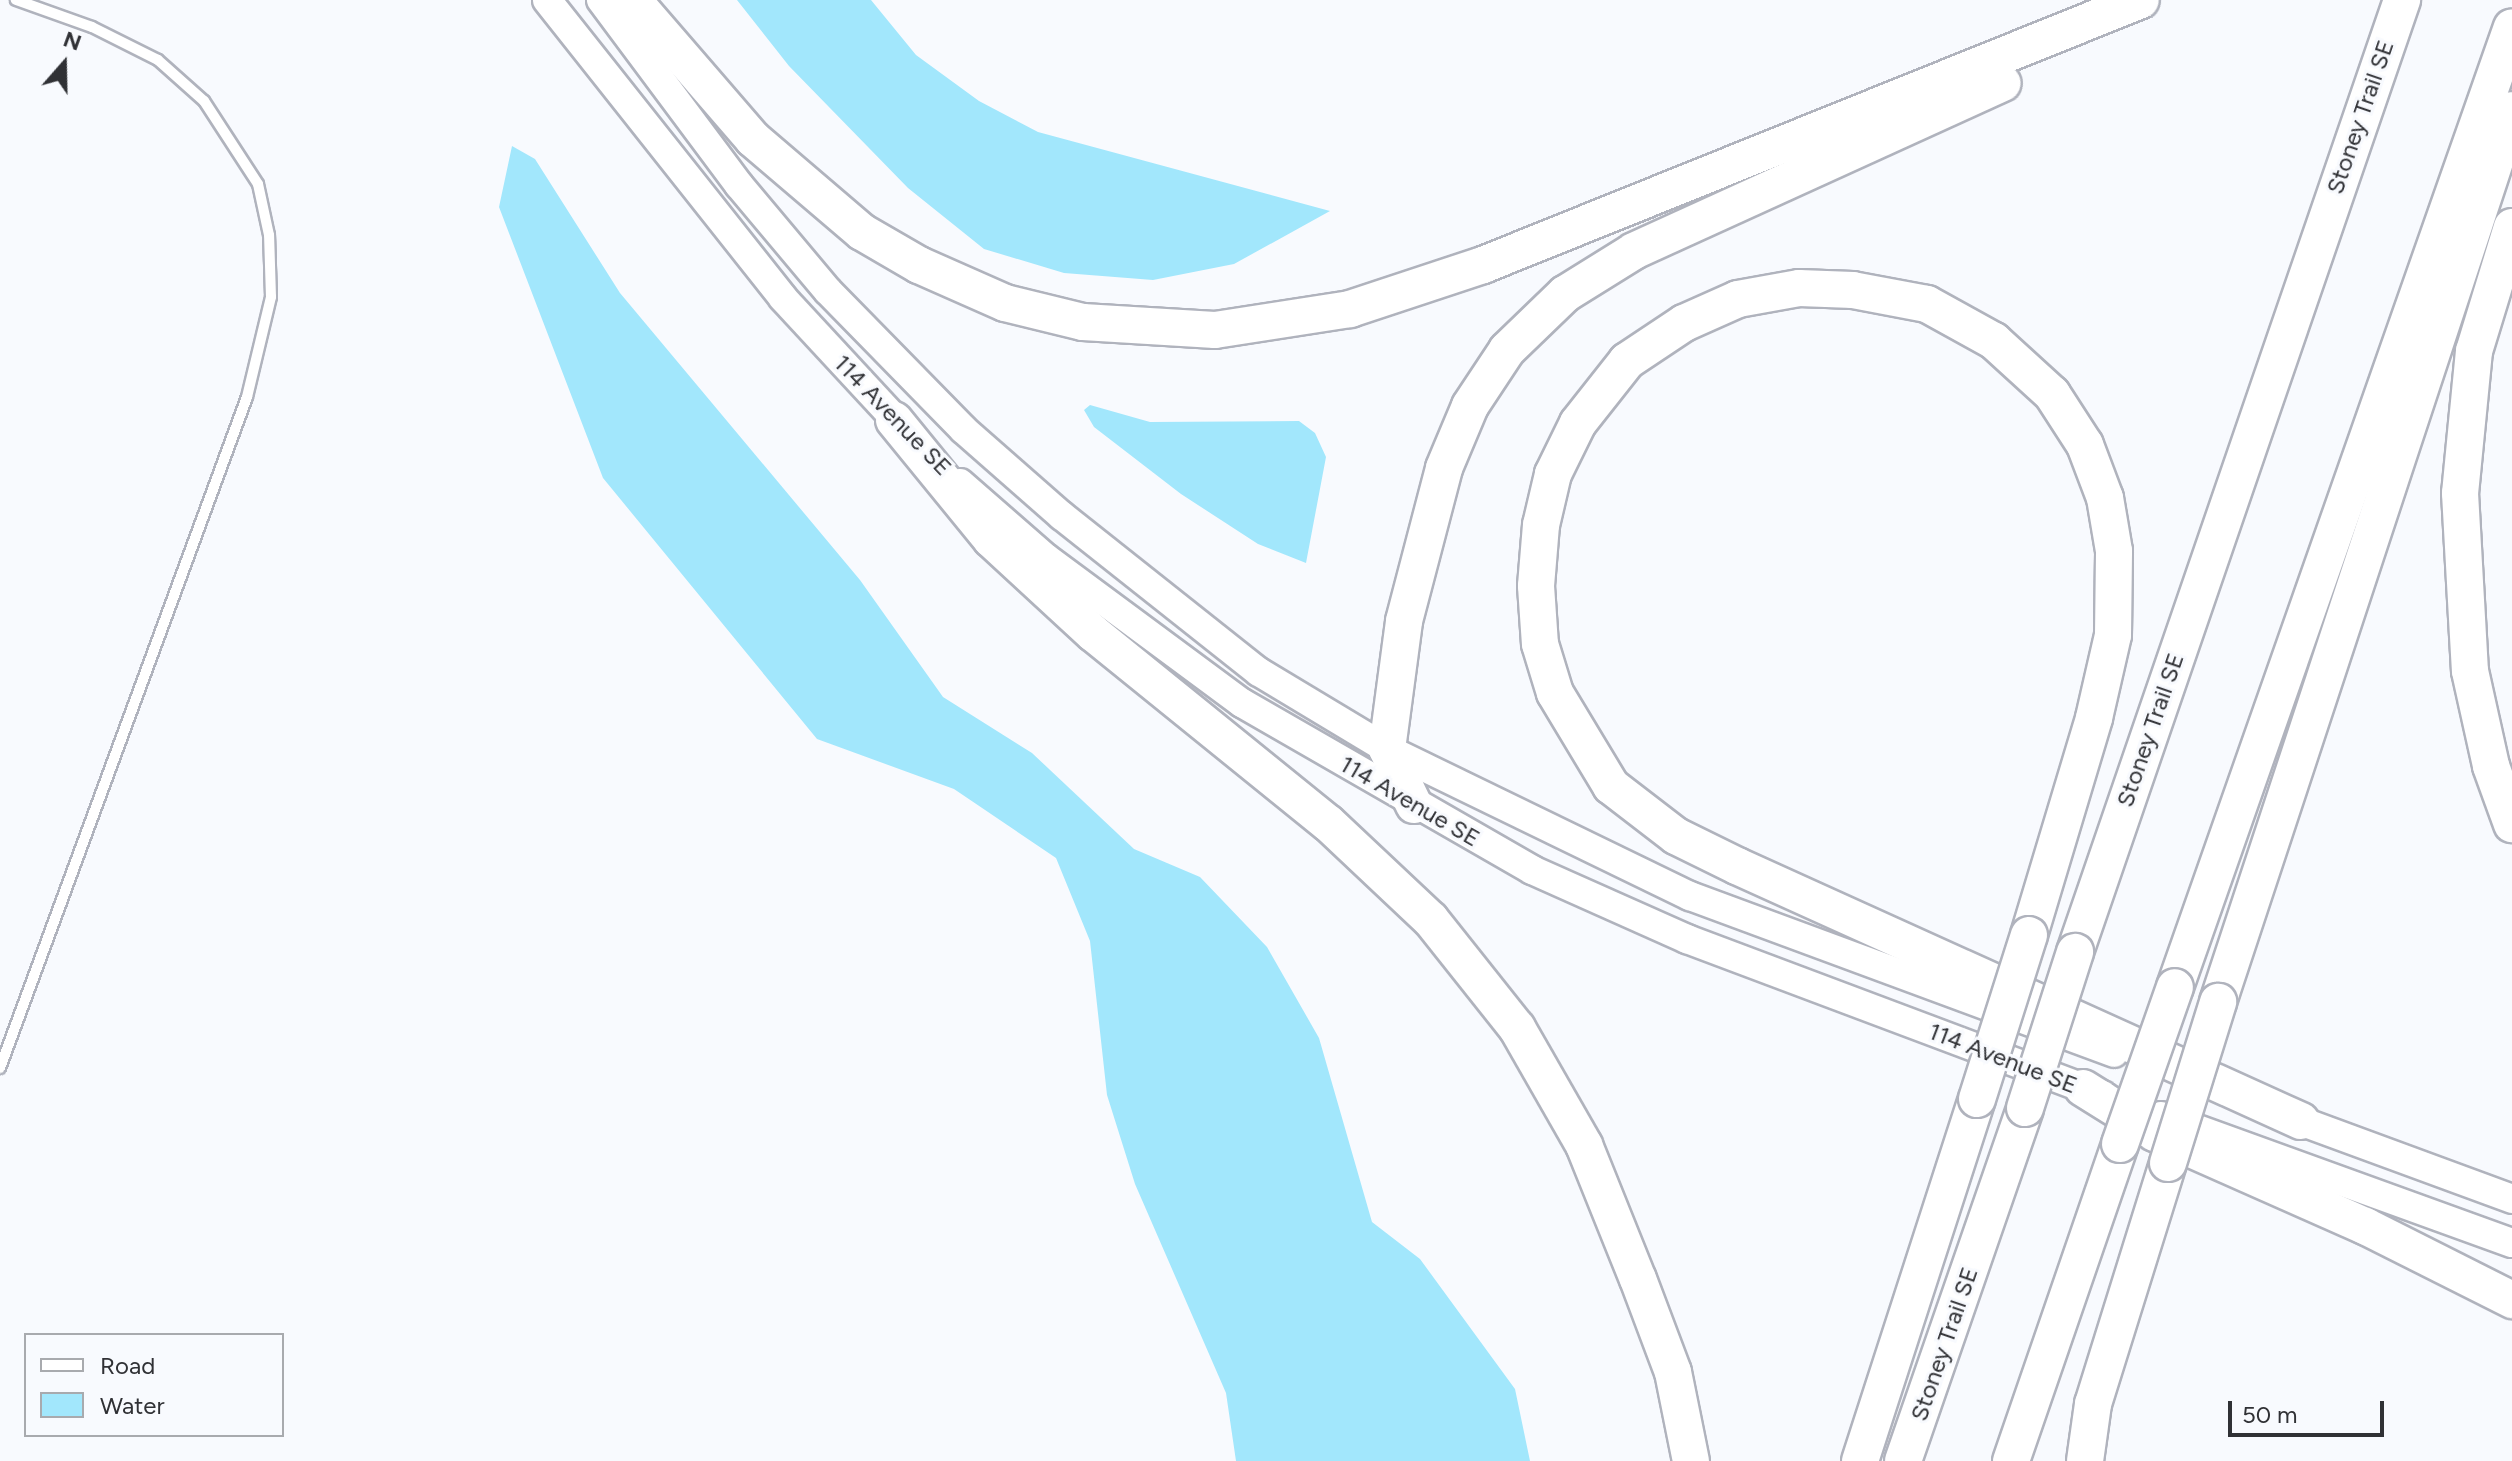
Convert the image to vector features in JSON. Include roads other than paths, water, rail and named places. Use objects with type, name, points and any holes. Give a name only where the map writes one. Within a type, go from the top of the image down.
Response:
[{"type":"highway","points":[[633,0],[753,139],[862,232],[919,265],[1005,303],[1083,322],[1215,330],[1350,309],[1483,265],[2142,0]]},
{"type":"highway","points":[[1414,805],[1387,749],[1404,621],[1444,468],[1470,406],[1517,341],[1565,294],[1634,251],[2100,37],[2142,0]]},
{"type":"highway","name":"Stoney Trail SE","points":[[1903,1461],[2402,0]]},
{"type":"highway","points":[[2011,1461],[2512,27]]},
{"type":"highway","points":[[2085,1461],[2093,1404],[2218,1002],[2512,110]]},
{"type":"highway","points":[[2512,227],[2474,351],[2460,493],[2470,671],[2491,766],[2512,824]]},
{"type":"highway","points":[[1860,1461],[1977,1099],[2029,935],[2094,718],[2113,635],[2114,551],[2105,498],[2085,445],[2052,394],[1994,341],[1927,304],[1853,290],[1799,288],[1738,299],[1684,323],[1627,361],[1578,423],[1553,474],[1541,525],[1536,586],[1540,644],[1555,693],[1611,786],[1676,836],[1737,866],[2301,1121]]},
{"type":"highway","points":[[894,420],[991,539],[1093,633],[1328,823],[1431,920],[1517,1028],[1584,1145],[1638,1279],[1673,1372],[1691,1461]]},
{"type":"highway","points":[[2083,1088],[2155,1133],[2365,1226],[2512,1300]]},
{"type":"main road","name":"114 Avenue SE","points":[[547,0],[783,298],[894,420],[1046,558],[1164,649],[1242,703],[1414,805],[1532,870],[1687,939],[2083,1088],[2512,1243]]},
{"type":"main road","name":"114 Avenue SE","points":[[601,0],[739,185],[828,291],[964,430],[1062,516],[1246,663],[1387,749],[1690,896],[2512,1199]]},
{"type":"lane","points":[[0,1068],[247,397],[271,297],[269,235],[258,184],[204,101],[158,60],[92,27],[16,0]]},
{"type":"water","points":[[737,0],[871,0],[916,55],[979,101],[1038,132],[1330,211],[1234,264],[1153,280],[1064,273],[984,249],[908,188],[789,66]]},
{"type":"water","points":[[512,146],[535,159],[620,293],[860,580],[943,697],[1032,753],[1134,849],[1200,877],[1267,947],[1319,1038],[1372,1222],[1420,1259],[1515,1389],[1530,1461],[1236,1461],[1226,1393],[1135,1184],[1107,1095],[1090,941],[1056,858],[954,789],[817,739],[603,478],[499,207]]},
{"type":"water","points":[[1090,405],[1150,422],[1299,421],[1315,433],[1326,457],[1306,563],[1258,544],[1181,494],[1094,427],[1084,410]]}]
